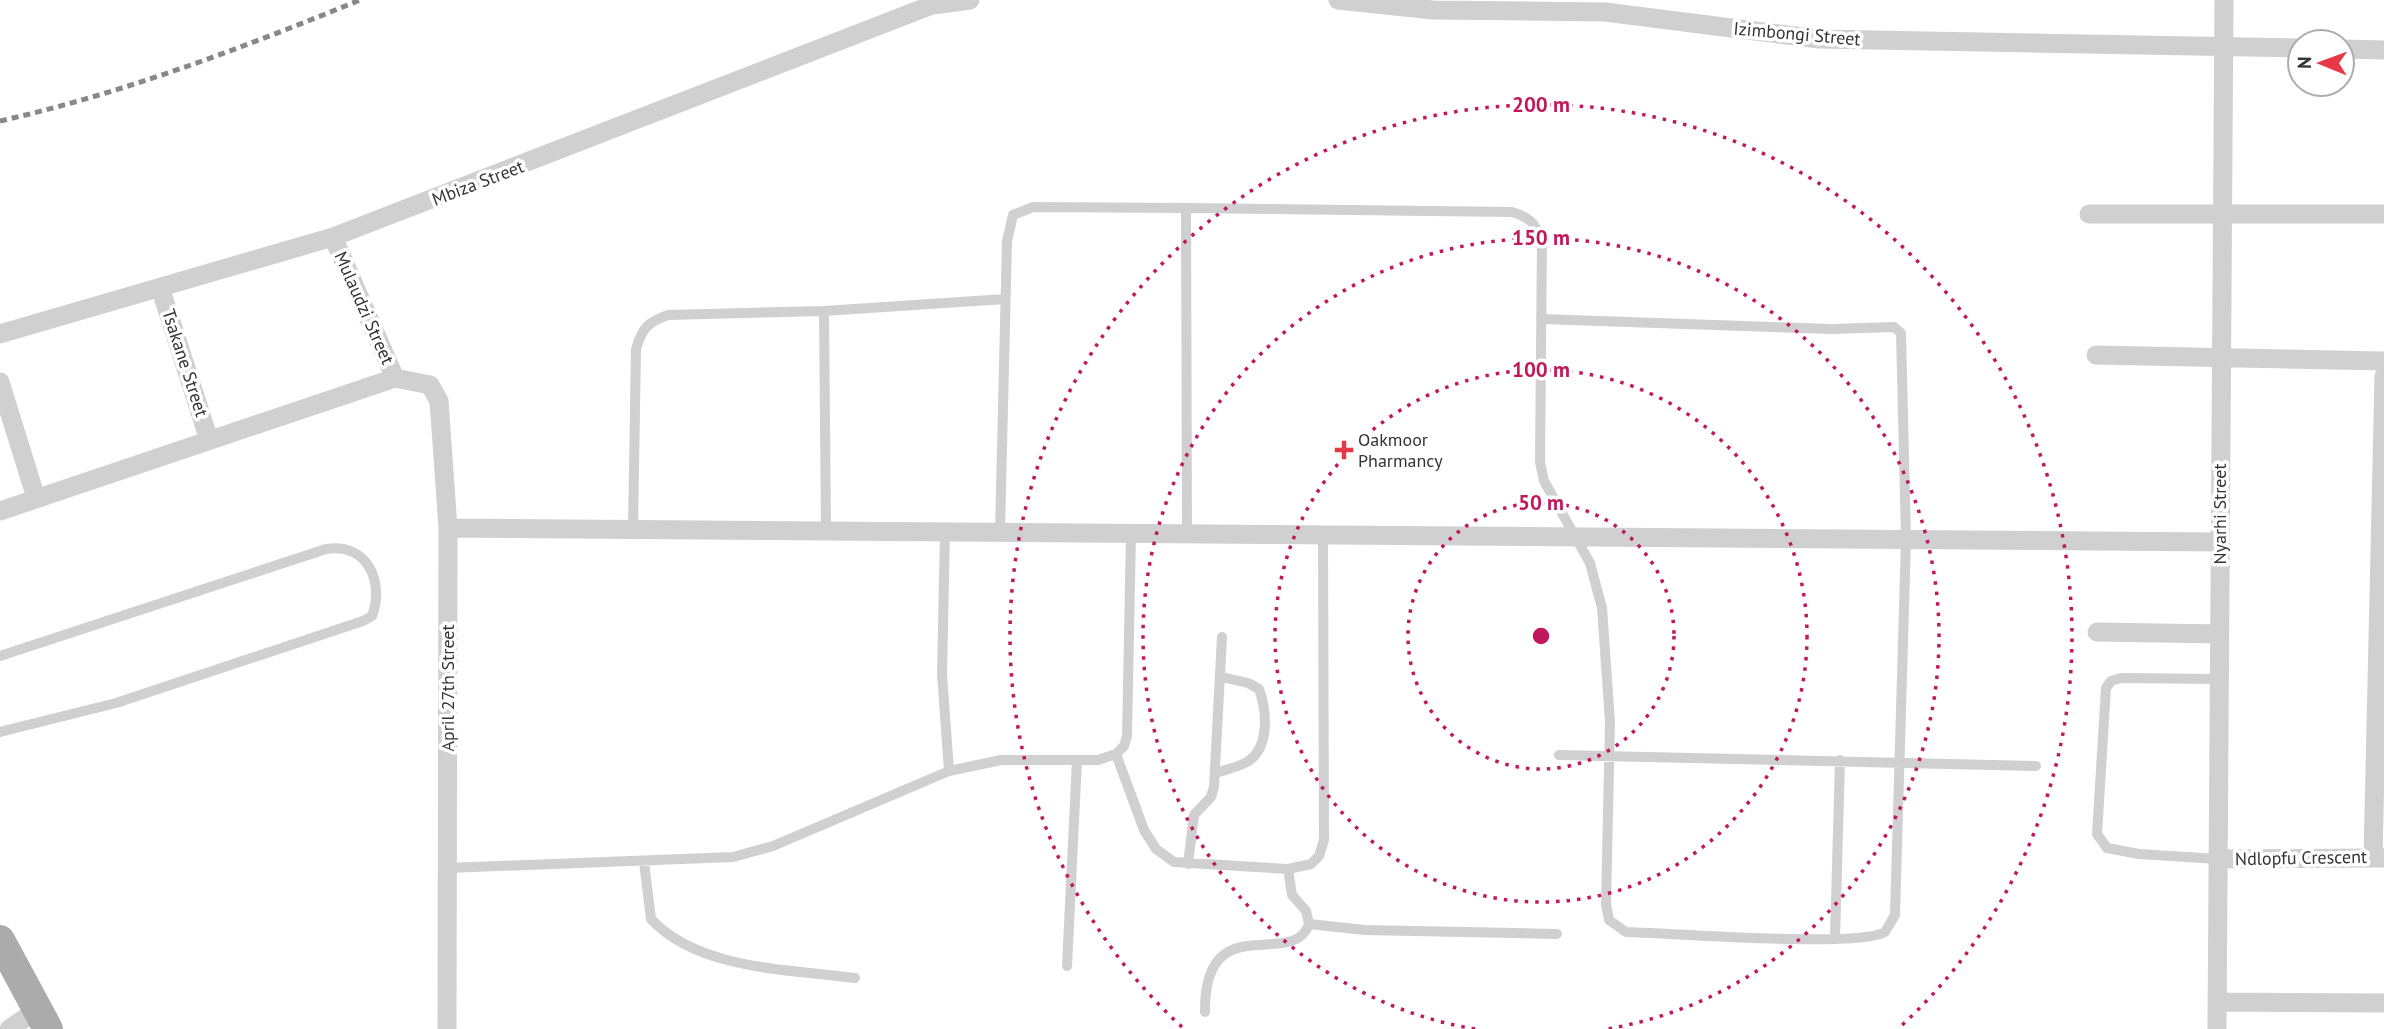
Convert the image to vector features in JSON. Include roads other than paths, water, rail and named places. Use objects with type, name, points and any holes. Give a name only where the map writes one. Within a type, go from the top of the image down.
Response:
[{"type":"main road","points":[[0,940],[43,1020]]},
{"type":"street","points":[[938,3],[970,0]]},
{"type":"street","name":"Izimbongi Street","points":[[1338,0],[1433,10],[1605,12],[1819,40],[2286,48]]},
{"type":"street","name":"Nyarhi Street","points":[[2217,1029],[2224,0]]},
{"type":"street","name":"Mbiza Street","points":[[0,334],[333,237],[938,3]]},
{"type":"street","points":[[2356,49],[2384,50]]},
{"type":"street","points":[[2089,214],[2221,211],[2384,214]]},
{"type":"street","name":"Mulaudzi Street","points":[[333,237],[395,378]]},
{"type":"street","name":"Tsakane Street","points":[[160,286],[209,440]]},
{"type":"street","points":[[2096,355],[2384,361]]},
{"type":"street","points":[[2379,850],[2384,376]]},
{"type":"street","points":[[0,511],[395,378]]},
{"type":"street","name":"April 27th Street","points":[[395,378],[430,385],[439,401],[448,528],[447,1029]]},
{"type":"street","points":[[0,382],[36,498]]},
{"type":"street","points":[[448,528],[2220,542]]},
{"type":"street","points":[[2097,632],[2219,634]]},
{"type":"street","name":"Ndlopfu Crescent","points":[[2218,859],[2379,850]]},
{"type":"street","points":[[2218,1002],[2384,1003]]},
{"type":"street","points":[[9,1029],[43,1020]]},
{"type":"lane","points":[[1000,532],[1007,241],[1011,220],[1017,211],[1033,207],[1186,208],[1511,212],[1524,215],[1536,226],[1542,240],[1541,319],[1540,463],[1544,481],[1590,563],[1602,608],[1610,722],[1606,904],[1609,920],[1615,927],[1626,932],[1835,939],[1879,936],[1892,923],[1906,539],[1904,345],[1898,329],[1541,319]]},
{"type":"lane","points":[[1186,208],[1187,533]]},
{"type":"lane","points":[[633,529],[636,349],[642,330],[649,322],[667,314],[824,311],[1005,299]]},
{"type":"lane","points":[[824,311],[827,531]]},
{"type":"lane","points":[[945,532],[942,674],[949,771]]},
{"type":"lane","points":[[447,868],[644,862],[751,853],[949,771],[1001,760],[1098,760],[1116,754],[1124,746],[1127,736],[1131,533]]},
{"type":"lane","points":[[1116,754],[1144,830],[1156,849],[1174,862],[1288,869],[1311,864],[1319,856],[1324,840],[1324,534]]},
{"type":"lane","points":[[0,656],[326,549],[352,548],[363,555],[375,588],[376,605],[372,616],[363,621],[116,703],[0,732]]},
{"type":"lane","points":[[1188,864],[1194,815],[1211,797],[1215,773],[1222,638]]},
{"type":"lane","points":[[1215,773],[1246,763],[1254,756],[1260,747],[1265,719],[1259,690],[1248,683],[1222,677]]},
{"type":"lane","points":[[2218,859],[2125,852],[2107,848],[2097,834],[2106,688],[2111,681],[2121,678],[2219,679]]},
{"type":"lane","points":[[1559,755],[1609,754],[2036,766]]},
{"type":"lane","points":[[1067,966],[1077,760]]},
{"type":"lane","points":[[1835,939],[1840,760]]},
{"type":"lane","points":[[644,862],[651,919],[678,943],[717,958],[855,978]]},
{"type":"lane","points":[[1205,1012],[1212,964],[1236,948],[1292,940],[1302,936],[1309,924],[1306,911],[1292,895],[1288,869]]},
{"type":"lane","points":[[1309,924],[1365,930],[1557,934]]},
{"type":"railway","points":[[0,121],[92,97],[182,68],[360,0]]},
{"type":"place","name":"Oakmoor Pharmancy","points":[[1344,450]]}]
